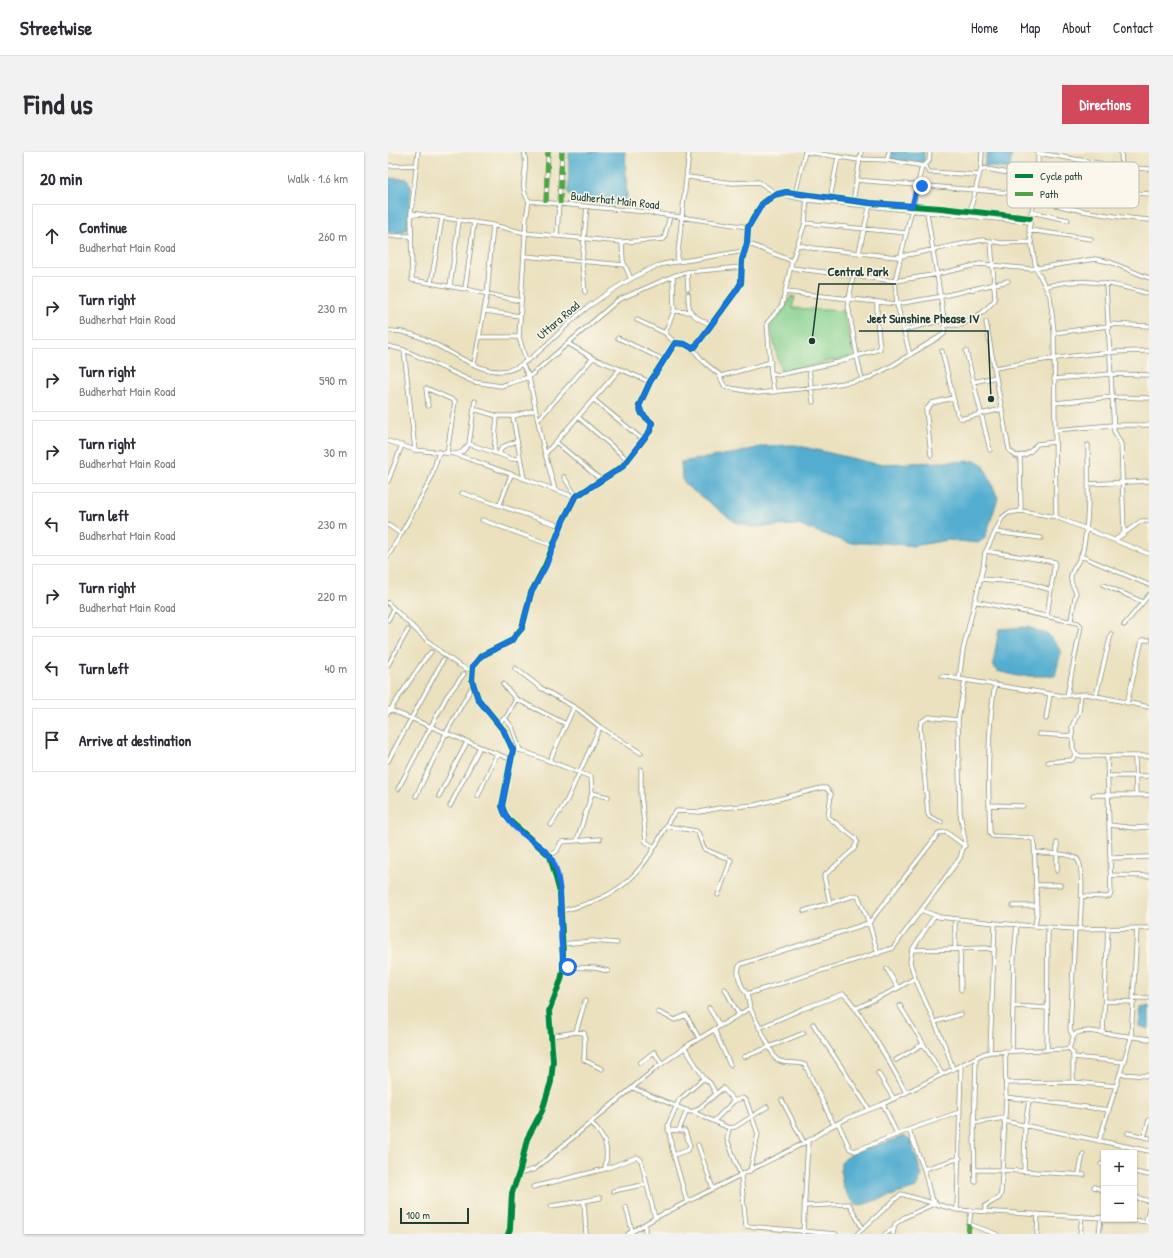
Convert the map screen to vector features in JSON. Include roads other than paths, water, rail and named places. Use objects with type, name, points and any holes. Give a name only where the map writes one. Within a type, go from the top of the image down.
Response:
[{"type":"street","points":[[418,152],[411,213],[412,280],[450,286],[521,301]]},
{"type":"street","points":[[524,152],[526,157],[523,188],[530,201],[526,214],[519,337],[526,361]]},
{"type":"street","points":[[546,202],[548,152]]},
{"type":"street","points":[[557,235],[562,152]]},
{"type":"street","points":[[677,262],[690,152]]},
{"type":"street","points":[[795,198],[806,152],[838,157],[887,160],[923,166],[929,172],[979,175]]},
{"type":"street","points":[[853,203],[861,152]]},
{"type":"street","points":[[887,160],[889,152]]},
{"type":"street","points":[[910,355],[897,304],[895,281],[917,186],[923,166],[929,161],[930,152]]},
{"type":"street","points":[[970,211],[981,168],[982,152]]},
{"type":"street","points":[[1038,152],[1094,162]]},
{"type":"street","points":[[1121,152],[1122,162]]},
{"type":"street","points":[[830,201],[838,157]]},
{"type":"street","points":[[388,166],[417,165]]},
{"type":"street","points":[[981,168],[1007,172]]},
{"type":"street","points":[[1139,168],[1149,169]]},
{"type":"street","points":[[688,176],[733,183],[759,182],[776,194],[807,200],[912,208],[926,207],[970,211],[1030,220]]},
{"type":"street","points":[[856,180],[1007,193]]},
{"type":"street","points":[[692,348],[699,343],[710,325],[741,283],[743,252],[747,243],[748,228],[762,204],[776,194],[796,193],[830,201]]},
{"type":"street","points":[[1139,193],[1149,194]]},
{"type":"street","points":[[774,392],[767,323],[782,305],[792,261],[799,245],[805,223],[808,195]]},
{"type":"street","name":"Budherhat Main Road","points":[[530,201],[670,216],[748,228]]},
{"type":"street","points":[[859,252],[870,205]]},
{"type":"street","points":[[585,292],[582,262],[587,206]]},
{"type":"street","points":[[637,320],[665,333],[675,343],[685,344],[692,348],[704,362],[719,375],[725,388],[758,393],[813,390],[862,380],[887,369],[944,334],[945,325],[938,274],[926,207]]},
{"type":"street","points":[[912,208],[927,213],[1030,220]]},
{"type":"street","points":[[1032,208],[1029,230],[1036,268],[1046,286],[1052,304],[1054,333],[1053,358],[1056,442],[1056,517]]},
{"type":"street","points":[[1067,208],[1120,218],[1149,220]]},
{"type":"street","points":[[1031,212],[1068,220]]},
{"type":"street","points":[[411,213],[493,225],[525,233],[622,242],[664,239],[670,216]]},
{"type":"street","points":[[431,283],[442,218]]},
{"type":"street","points":[[450,286],[459,221]]},
{"type":"street","points":[[465,289],[474,223]]},
{"type":"street","points":[[805,223],[906,234]]},
{"type":"street","points":[[474,364],[488,295],[493,225]]},
{"type":"street","points":[[1029,230],[1091,239]]},
{"type":"street","points":[[388,236],[411,236]]},
{"type":"street","points":[[799,245],[812,248],[901,256],[982,240],[1031,242]]},
{"type":"street","points":[[945,325],[962,326],[982,313],[995,300],[991,241]]},
{"type":"street","points":[[622,242],[624,265],[631,279]]},
{"type":"street","points":[[747,243],[792,261]]},
{"type":"street","name":"Uttara Road","points":[[388,331],[396,330],[418,336],[474,364],[492,370],[509,370],[526,361],[590,305],[631,279],[657,266],[743,252]]},
{"type":"street","points":[[524,256],[624,265]]},
{"type":"street","points":[[791,268],[895,281],[938,274],[980,264],[1025,270],[1095,259],[1110,262],[1149,278]]},
{"type":"street","points":[[388,346],[404,350],[474,382],[501,386],[529,377],[569,344],[618,300],[673,276],[687,272],[742,267]]},
{"type":"street","points":[[687,272],[688,289]]},
{"type":"street","points":[[665,333],[674,311],[673,276]]},
{"type":"street","points":[[853,276],[848,299],[862,380]]},
{"type":"street","points":[[785,292],[897,304],[941,297],[1008,281]]},
{"type":"street","points":[[1046,286],[1084,281],[1131,289],[1149,294]]},
{"type":"street","points":[[1106,285],[1114,434],[1122,444],[1124,533]]},
{"type":"street","points":[[688,294],[688,306],[690,312]]},
{"type":"street","points":[[771,374],[775,375],[839,362],[880,349],[877,320],[878,302]]},
{"type":"street","points":[[484,311],[520,316]]},
{"type":"street","points":[[674,311],[690,312],[710,325]]},
{"type":"street","points":[[904,330],[944,320]]},
{"type":"street","points":[[986,322],[1009,450],[1016,456],[1020,456],[1030,453],[1037,444],[1056,442]]},
{"type":"street","points":[[1054,333],[1108,325],[1149,326]]},
{"type":"street","points":[[480,337],[519,337]]},
{"type":"street","points":[[618,338],[664,360]]},
{"type":"street","points":[[508,1234],[510,1229],[512,1193],[527,1139],[542,1111],[554,1071],[549,1011],[561,980],[563,967],[561,912],[558,880],[550,856],[520,832],[504,814],[503,801],[513,750],[508,738],[498,724],[480,704],[473,685],[472,670],[473,666],[481,656],[504,646],[517,636],[522,628],[531,593],[554,546],[561,526],[575,497],[615,472],[628,460],[652,426],[652,423],[640,410],[639,406],[650,382],[675,343]]},
{"type":"street","points":[[569,344],[593,358],[650,382]]},
{"type":"street","points":[[404,350],[415,450]]},
{"type":"street","points":[[942,351],[953,398],[960,418],[980,415],[1002,409]]},
{"type":"street","points":[[966,351],[980,415],[990,450]]},
{"type":"street","points":[[994,368],[1053,358],[1110,351],[1149,351]]},
{"type":"street","points":[[538,420],[593,358]]},
{"type":"street","points":[[719,375],[724,376],[771,362]]},
{"type":"street","points":[[522,364],[529,377],[535,410],[555,490]]},
{"type":"street","points":[[809,368],[813,390],[813,400]]},
{"type":"street","points":[[546,453],[620,369]]},
{"type":"street","points":[[1054,378],[1110,374],[1149,374]]},
{"type":"street","points":[[973,382],[996,376]]},
{"type":"street","points":[[428,406],[426,388],[455,401],[447,453]]},
{"type":"street","points":[[1055,404],[1112,397],[1149,398]]},
{"type":"street","points":[[931,455],[926,410],[932,403],[953,398]]},
{"type":"street","points":[[593,399],[643,440]]},
{"type":"street","points":[[455,454],[462,452],[469,444],[475,401]]},
{"type":"street","points":[[474,410],[498,416],[514,416],[535,410]]},
{"type":"street","points":[[494,453],[498,416]]},
{"type":"street","points":[[514,416],[524,479]]},
{"type":"street","points":[[578,417],[628,460]]},
{"type":"street","points":[[1055,430],[1114,425],[1149,424]]},
{"type":"street","points":[[388,441],[415,450],[455,454],[575,497]]},
{"type":"street","points":[[499,454],[502,447],[517,441]]},
{"type":"street","points":[[556,442],[601,480]]},
{"type":"street","points":[[469,444],[512,459],[520,458]]},
{"type":"street","points":[[388,481],[402,445]]},
{"type":"street","points":[[1071,620],[1076,592],[1070,583],[1070,578],[1081,556],[1087,529],[1089,484],[1088,445]]},
{"type":"street","points":[[388,556],[430,481],[439,452]]},
{"type":"street","points":[[1020,456],[1021,511]]},
{"type":"street","points":[[500,504],[511,475]]},
{"type":"street","points":[[564,477],[575,497]]},
{"type":"street","points":[[1089,484],[1149,481]]},
{"type":"street","points":[[462,493],[500,504],[561,526]]},
{"type":"street","points":[[959,679],[974,601],[986,551],[1002,518],[1008,513],[1021,511],[1056,517],[1149,554]]},
{"type":"street","points":[[482,520],[554,546]]},
{"type":"street","points":[[1115,540],[1141,521],[1149,521]]},
{"type":"street","points":[[388,525],[400,534]]},
{"type":"street","points":[[995,532],[1041,538]]},
{"type":"street","points":[[986,551],[1055,562],[1047,616]]},
{"type":"street","points":[[1081,556],[1149,585]]},
{"type":"street","points":[[980,578],[1028,583],[1051,590]]},
{"type":"street","points":[[1104,585],[1143,602]]},
{"type":"street","points":[[1124,625],[1149,595]]},
{"type":"street","points":[[974,601],[1071,620],[1081,626],[1067,696]]},
{"type":"street","points":[[388,603],[445,656],[466,670],[472,670]]},
{"type":"street","points":[[388,620],[394,608]]},
{"type":"street","points":[[388,665],[408,630]]},
{"type":"street","points":[[1096,696],[1111,634]]},
{"type":"street","points":[[1127,702],[1142,640],[1149,640]]},
{"type":"street","points":[[431,652],[388,711],[410,718],[512,760]]},
{"type":"street","points":[[388,760],[443,660]]},
{"type":"street","points":[[515,668],[541,688],[574,707],[600,727],[641,753]]},
{"type":"street","points":[[398,789],[446,696],[464,674]]},
{"type":"street","points":[[942,676],[1050,694],[1067,696],[1081,694],[1096,696],[1149,707]]},
{"type":"street","points":[[747,994],[878,954],[893,948],[960,858],[965,846],[960,813],[958,720],[965,680]]},
{"type":"street","points":[[503,684],[516,698],[566,724]]},
{"type":"street","points":[[995,684],[991,711],[989,805],[990,833],[992,836],[1032,838],[1034,840],[1036,885],[1035,925]]},
{"type":"street","points":[[416,796],[446,733],[473,685]]},
{"type":"street","points":[[1046,719],[1050,694]]},
{"type":"street","points":[[1081,694],[1079,712],[1072,726],[1073,750],[1076,754],[1081,756],[1149,756]]},
{"type":"street","points":[[498,724],[504,718],[516,698]]},
{"type":"street","points":[[550,760],[574,707]]},
{"type":"street","points":[[941,822],[928,814],[920,728],[921,722],[929,717],[958,720]]},
{"type":"street","points":[[504,718],[512,727],[520,750]]},
{"type":"street","points":[[551,825],[567,800],[600,727]]},
{"type":"street","points":[[1039,734],[1072,736]]},
{"type":"street","points":[[439,796],[467,742]]},
{"type":"street","points":[[450,806],[480,747]]},
{"type":"street","points":[[513,750],[520,750],[550,760],[591,777],[592,793],[577,840]]},
{"type":"street","points":[[478,796],[497,754]]},
{"type":"street","points":[[1048,762],[1072,760],[1076,754]]},
{"type":"street","points":[[1081,896],[1110,896],[1111,875],[1108,825],[1107,756]]},
{"type":"street","points":[[1135,756],[1136,795]]},
{"type":"street","points":[[642,769],[641,794],[646,842],[654,847]]},
{"type":"street","points":[[1107,776],[1149,776]]},
{"type":"street","points":[[561,912],[596,902],[618,890],[641,868],[674,813],[677,811],[700,812],[755,805],[815,788],[826,788],[831,794],[828,817],[855,838],[857,842],[854,849],[824,876],[830,904]]},
{"type":"street","points":[[592,793],[608,797]]},
{"type":"street","points":[[1093,795],[1149,795]]},
{"type":"street","points":[[989,805],[1022,806]]},
{"type":"street","points":[[1108,825],[1135,828],[1149,827]]},
{"type":"street","points":[[666,826],[696,831],[704,849],[731,860],[731,864],[718,896]]},
{"type":"street","points":[[834,1125],[805,1065],[800,1063],[780,1062],[775,1058],[769,1048],[750,1008],[747,994],[742,986],[738,971],[741,964],[869,923],[939,833],[946,832],[965,846]]},
{"type":"street","points":[[550,856],[558,852],[561,842],[600,839]]},
{"type":"street","points":[[1056,843],[1057,871]]},
{"type":"street","points":[[1035,852],[1076,858],[1080,862],[1082,877],[1080,928]]},
{"type":"street","points":[[1110,858],[1149,857]]},
{"type":"street","points":[[1111,875],[1149,876]]},
{"type":"street","points":[[1036,885],[1060,885]]},
{"type":"street","points":[[804,911],[853,896],[858,896],[869,923],[878,954]]},
{"type":"street","points":[[1013,906],[1036,906]]},
{"type":"street","points":[[921,910],[935,915],[955,919],[995,923],[1075,929],[1149,928]]},
{"type":"street","points":[[935,915],[912,950],[910,962],[914,978],[935,1022],[953,1069]]},
{"type":"street","points":[[955,919],[955,946]]},
{"type":"street","points":[[990,1052],[995,923]]},
{"type":"street","points":[[1012,1051],[1014,956],[1017,924]]},
{"type":"street","points":[[1047,1050],[1048,926]]},
{"type":"street","points":[[1103,1033],[1108,928]]},
{"type":"street","points":[[1100,1141],[1131,1038],[1137,928]]},
{"type":"street","points":[[1073,1036],[1070,1030],[1075,929]]},
{"type":"street","points":[[562,944],[592,941],[617,943]]},
{"type":"street","points":[[912,950],[990,948],[994,950]]},
{"type":"street","points":[[960,949],[960,990]]},
{"type":"street","points":[[563,967],[608,971]]},
{"type":"street","points":[[887,969],[898,988]]},
{"type":"street","points":[[855,1009],[898,988],[914,978]]},
{"type":"street","points":[[724,989],[739,1014]]},
{"type":"street","points":[[759,1028],[802,1009],[842,994],[855,1009],[894,1070],[906,1093]]},
{"type":"street","points":[[1105,1000],[1134,1000],[1149,998]]},
{"type":"street","points":[[576,1032],[585,1001]]},
{"type":"street","points":[[900,1006],[942,1074]]},
{"type":"street","points":[[1014,1006],[1047,1008]]},
{"type":"street","points":[[709,1008],[720,1026]]},
{"type":"street","points":[[518,1174],[529,1172],[662,1064],[699,1038],[750,1008]]},
{"type":"street","points":[[658,1012],[675,1020],[686,1015],[699,1038]]},
{"type":"street","points":[[935,1022],[961,1014]]},
{"type":"street","points":[[813,1024],[869,1109]]},
{"type":"street","points":[[714,1030],[730,1065]]},
{"type":"street","points":[[1069,1048],[1073,1036],[1079,1031],[1149,1039]]},
{"type":"street","points":[[551,1036],[576,1032],[584,1034],[584,1060],[602,1069]]},
{"type":"street","points":[[744,1057],[804,1033]]},
{"type":"street","points":[[896,1060],[924,1044]]},
{"type":"street","points":[[685,1048],[716,1094]]},
{"type":"street","points":[[628,1234],[655,1218],[804,1144],[834,1125],[894,1099],[976,1057],[990,1052],[1069,1048]]},
{"type":"street","points":[[1069,1048],[1072,1051],[1073,1057],[1073,1082]]},
{"type":"street","points":[[985,1211],[985,1206],[999,1198],[1002,1193],[1006,1097],[1006,1051]]},
{"type":"street","points":[[640,1063],[654,1052],[662,1064]]},
{"type":"street","points":[[975,1182],[974,1123],[976,1057]]},
{"type":"street","points":[[1073,1057],[1124,1062]]},
{"type":"street","points":[[957,1210],[960,1158],[961,1065]]},
{"type":"street","points":[[878,1074],[894,1099]]},
{"type":"street","points":[[1120,1074],[1149,1076]]},
{"type":"street","points":[[687,1202],[668,1130],[679,1100],[704,1078]]},
{"type":"street","points":[[1006,1083],[1073,1082],[1116,1086]]},
{"type":"street","points":[[634,1088],[729,1128],[735,1127],[752,1114],[767,1107]]},
{"type":"street","points":[[693,1112],[723,1088],[734,1101]]},
{"type":"street","points":[[1006,1097],[1109,1110]]},
{"type":"street","points":[[714,1121],[734,1101],[742,1098],[746,1100],[758,1134],[750,1171]]},
{"type":"street","points":[[782,1100],[804,1144]]},
{"type":"street","points":[[1024,1172],[1025,1126],[1029,1100]]},
{"type":"street","points":[[883,1104],[897,1134]]},
{"type":"street","points":[[679,1130],[686,1110]]},
{"type":"street","points":[[838,1123],[852,1152],[897,1134],[960,1112]]},
{"type":"street","points":[[974,1123],[1004,1119],[1025,1126],[1149,1151]]},
{"type":"street","points":[[1128,1133],[1147,1137],[1149,1120]]},
{"type":"street","points":[[591,1122],[606,1142],[608,1149],[606,1169]]},
{"type":"street","points":[[729,1128],[727,1139],[740,1176],[746,1226],[803,1233],[836,1234]]},
{"type":"street","points":[[668,1130],[685,1131],[690,1148],[674,1155]]},
{"type":"street","points":[[909,1130],[924,1169],[931,1198],[936,1203]]},
{"type":"street","points":[[803,1233],[808,1141]]},
{"type":"street","points":[[698,1145],[713,1189]]},
{"type":"street","points":[[975,1170],[1002,1170],[1081,1175],[1083,1154]]},
{"type":"street","points":[[533,1187],[606,1169],[637,1157],[641,1160],[655,1218]]},
{"type":"street","points":[[924,1169],[960,1158]]},
{"type":"street","points":[[1137,1173],[1149,1175]]},
{"type":"street","points":[[613,1191],[647,1184]]},
{"type":"street","points":[[1094,1187],[1101,1189]]},
{"type":"street","points":[[858,1234],[901,1194],[957,1210],[1101,1217]]},
{"type":"street","points":[[551,1206],[600,1198]]},
{"type":"street","points":[[1137,1198],[1149,1201]]},
{"type":"street","points":[[584,1201],[586,1234]]},
{"type":"street","points":[[885,1234],[894,1228],[896,1224],[905,1217],[936,1203]]},
{"type":"street","points":[[804,1206],[849,1204],[863,1229]]},
{"type":"street","points":[[626,1207],[632,1231]]},
{"type":"street","points":[[1137,1221],[1147,1222],[1149,1208]]},
{"type":"street","points":[[968,1234],[970,1210]]},
{"type":"street","points":[[1037,1234],[1038,1214]]},
{"type":"street","points":[[1080,1234],[1082,1216]]},
{"type":"street","points":[[1099,1234],[1101,1222]]},
{"type":"street","points":[[645,1224],[645,1234]]},
{"type":"street","points":[[969,1224],[996,1234]]},
{"type":"street","points":[[893,1234],[894,1228]]},
{"type":"water","points":[[569,152],[625,152],[627,198],[621,204],[572,198],[568,193]]},
{"type":"water","points":[[889,152],[924,152],[924,161],[893,161],[888,158]]},
{"type":"water","points":[[987,152],[1012,152],[1011,162],[1007,162],[1007,169],[984,166]]},
{"type":"water","points":[[388,178],[407,179],[411,187],[408,228],[402,233],[388,232]]},
{"type":"water","points":[[795,445],[877,464],[977,461],[984,466],[998,498],[985,538],[978,543],[948,540],[913,546],[886,543],[849,543],[798,525],[752,527],[735,522],[687,486],[682,479],[681,462],[737,453],[764,446]]},
{"type":"water","points":[[1028,627],[1049,635],[1061,651],[1055,676],[1018,676],[997,671],[993,664],[999,629]]},
{"type":"water","points":[[1149,1006],[1149,1029],[1139,1026],[1141,1008]]},
{"type":"water","points":[[905,1136],[910,1139],[922,1175],[916,1188],[858,1206],[849,1197],[842,1182],[841,1163],[850,1154]]},
{"type":"place","name":"Central Park","points":[[812,341]]},
{"type":"place","name":"Jeet Sunshine Phease IV","points":[[991,399]]}]
